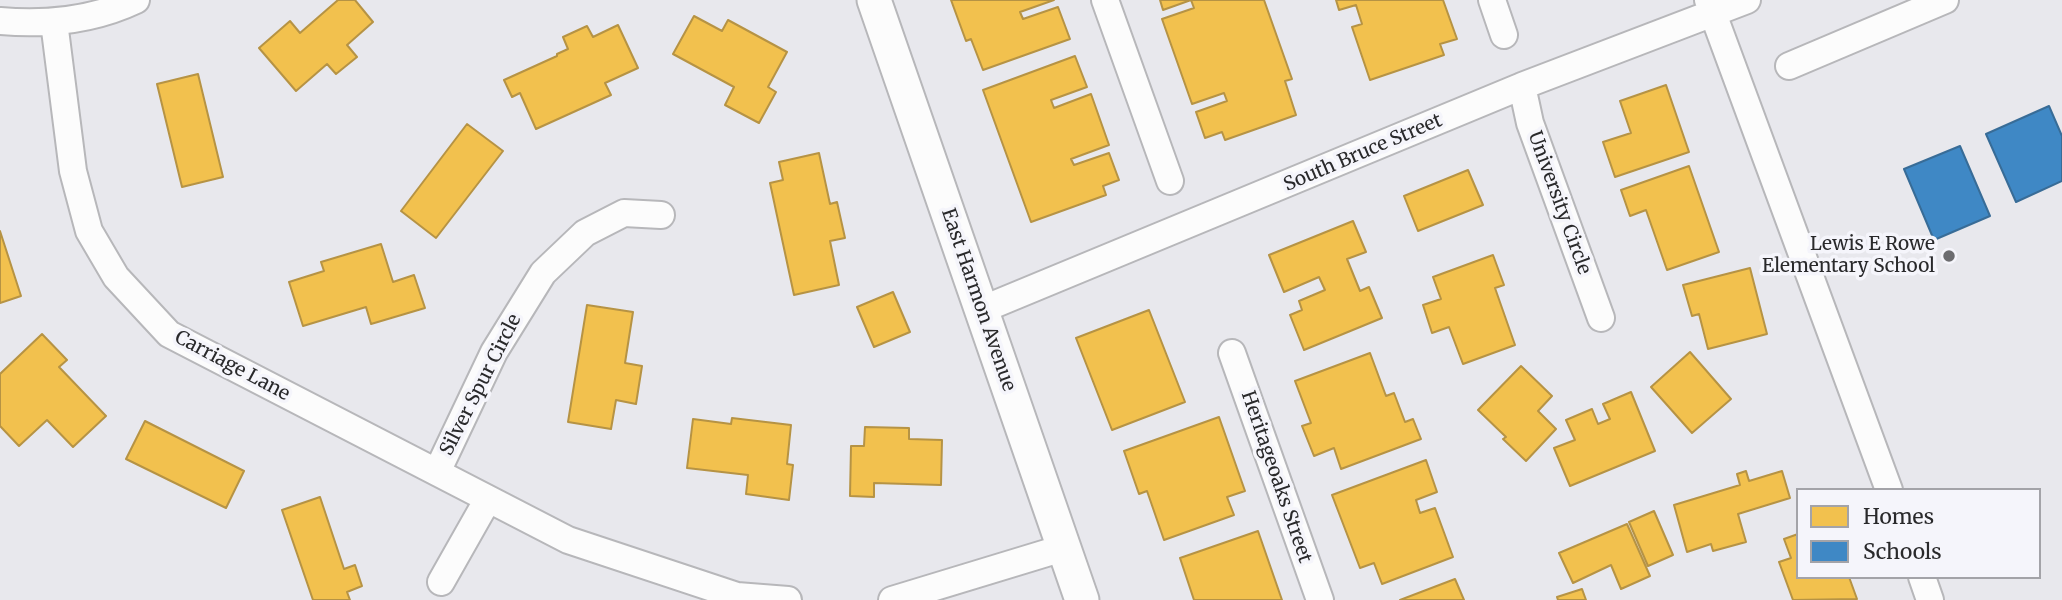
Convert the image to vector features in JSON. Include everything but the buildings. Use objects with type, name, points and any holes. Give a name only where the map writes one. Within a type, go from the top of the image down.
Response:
[{"type":"main road","name":"East Harmon Avenue","points":[[874,0],[1082,600]]},
{"type":"street","points":[[0,21],[54,22],[111,10],[136,0]]},
{"type":"street","points":[[1105,0],[1170,181]]},
{"type":"street","points":[[1492,0],[1504,35]]},
{"type":"street","name":"South Bruce Street","points":[[981,310],[1711,7],[1747,0]]},
{"type":"street","points":[[1789,66],[1945,0]]},
{"type":"street","points":[[1711,7],[1888,488]]},
{"type":"street","name":"Carriage Lane","points":[[54,22],[73,171],[89,231],[116,276],[169,334],[568,540],[737,596],[788,600]]},
{"type":"street","name":"University Circle","points":[[1522,86],[1530,123],[1601,318]]},
{"type":"street","name":"Silver Spur Circle","points":[[436,472],[494,352],[542,273],[585,233],[624,213],[661,215]]},
{"type":"street","name":"Heritageoaks Street","points":[[1232,353],[1320,600]]},
{"type":"street","points":[[441,582],[488,499]]},
{"type":"street","points":[[892,600],[1063,548]]},
{"type":"street","points":[[1923,579],[1930,600]]},
{"type":"place","name":"Lewis E Rowe Elementary School","points":[[1949,256]]}]
